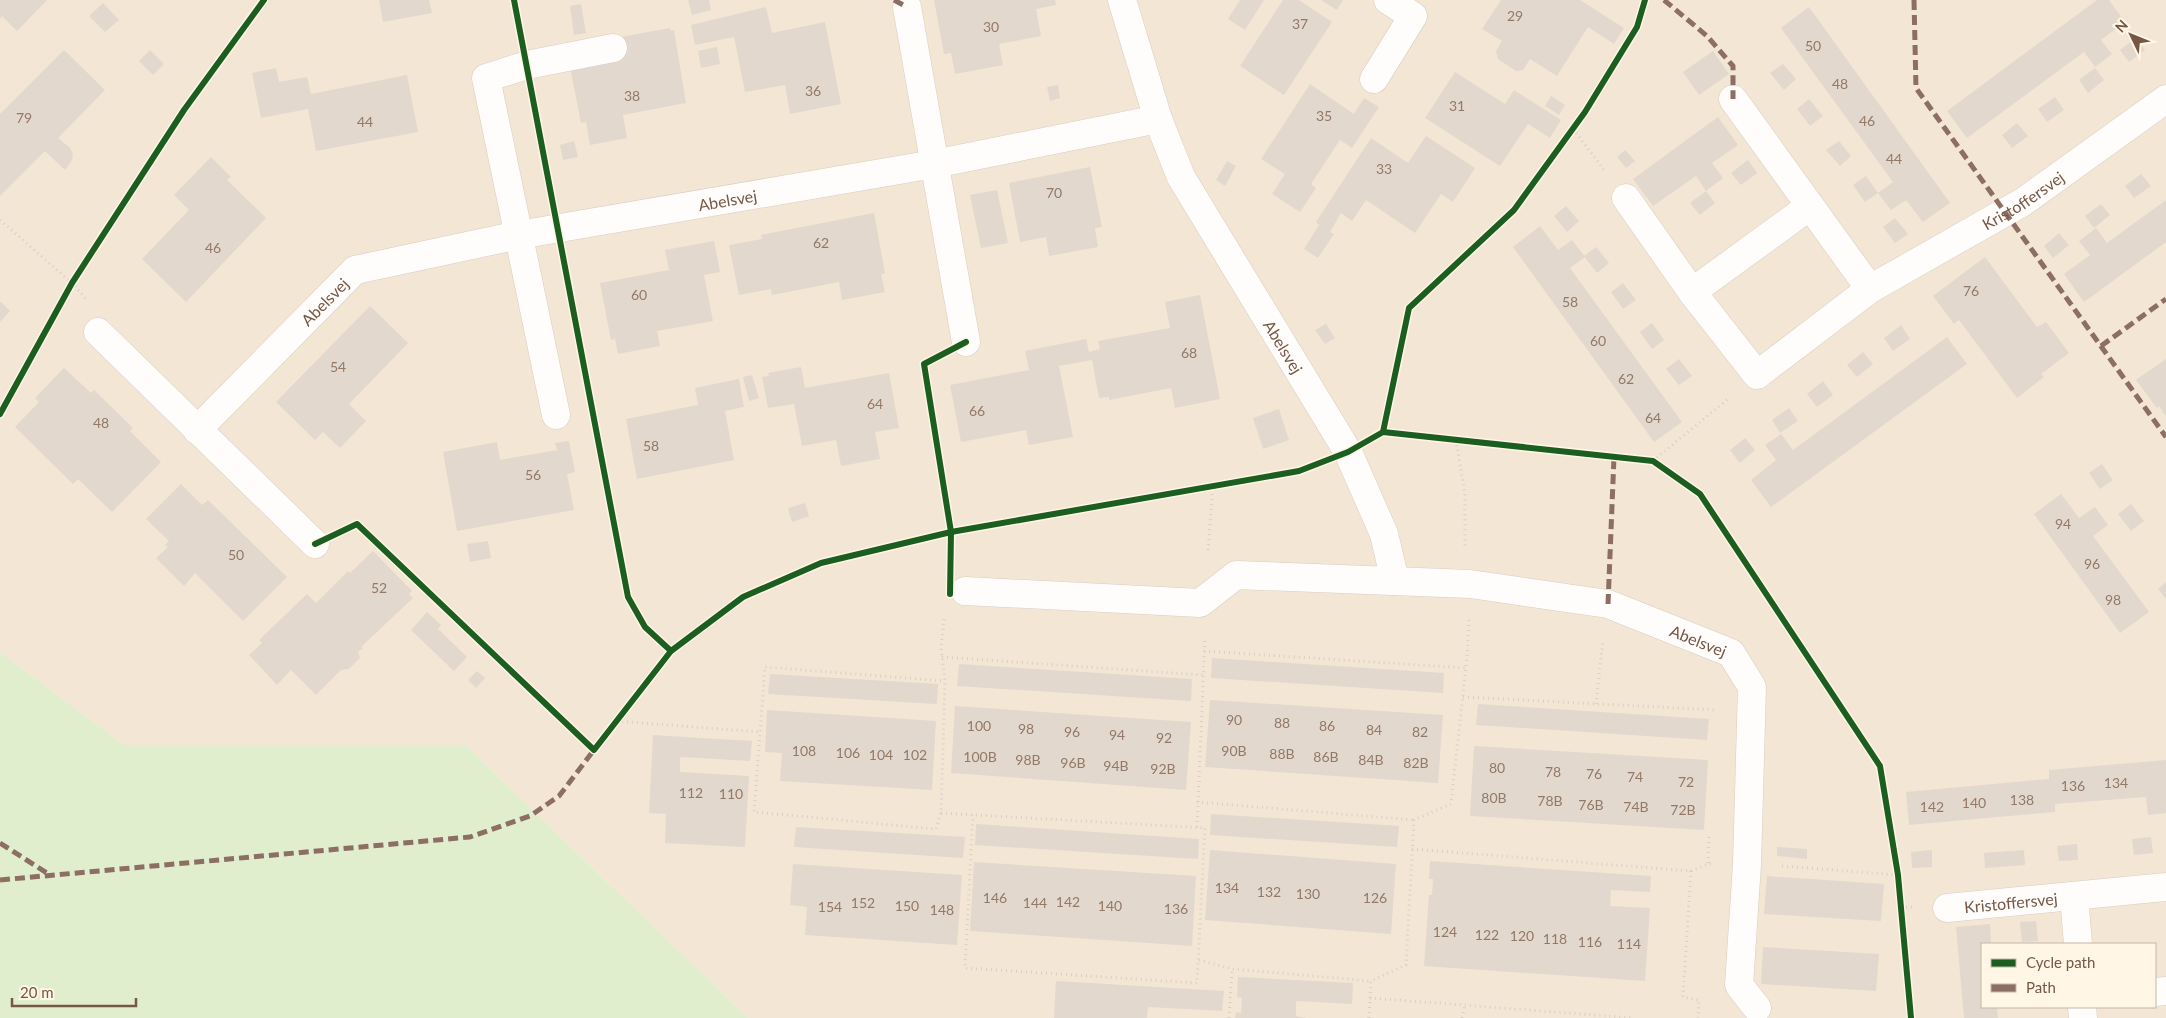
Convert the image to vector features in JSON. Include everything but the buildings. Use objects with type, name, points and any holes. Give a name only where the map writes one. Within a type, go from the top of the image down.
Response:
[{"type":"street","name":"Abelsvej","points":[[1122,0],[1158,119],[1181,177],[1348,452],[1384,534],[1395,581]]},
{"type":"street","points":[[1374,79],[1413,16],[1388,0]]},
{"type":"street","points":[[907,7],[966,342]]},
{"type":"street","points":[[556,416],[486,78],[526,65],[613,48]]},
{"type":"street","points":[[1733,98],[1870,289]]},
{"type":"street","name":"Kristoffersvej","points":[[1757,375],[1870,289],[2022,202],[2166,99]]},
{"type":"street","name":"Abelsvej","points":[[198,430],[355,270],[519,235],[934,164],[1158,119]]},
{"type":"street","points":[[1626,198],[1692,292],[1757,375]]},
{"type":"street","points":[[1692,292],[1810,206]]},
{"type":"street","points":[[98,332],[315,544]]},
{"type":"street","name":"Abelsvej","points":[[1205,599],[1236,575],[1470,584],[1608,604],[1731,653],[1752,687],[1747,864],[1739,985],[1757,1008]]},
{"type":"street","points":[[965,591],[1200,603],[1205,599]]},
{"type":"street","name":"Kristoffersvej","points":[[1947,908],[2166,887]]},
{"type":"street","name":"Kristoffersvej","points":[[2074,896],[2078,943]]},
{"type":"path","points":[[1568,137],[1575,127],[1626,198]]},
{"type":"path","points":[[0,220],[72,283],[96,309],[98,332]]},
{"type":"path","points":[[67,292],[77,275]]},
{"type":"path","points":[[1652,461],[1757,375]]},
{"type":"path","points":[[1446,439],[1466,441]]},
{"type":"path","points":[[1197,802],[1414,820],[1451,804],[1466,668],[1470,584],[1465,562],[1465,494],[1456,440]]},
{"type":"path","points":[[1643,460],[1652,461],[1660,467]]},
{"type":"path","points":[[1204,488],[1223,484]]},
{"type":"path","points":[[1197,827],[1205,599],[1213,486]]},
{"type":"path","points":[[1596,704],[1608,604]]},
{"type":"path","points":[[945,681],[765,667],[754,812],[936,829],[941,813],[945,681],[942,657],[946,613]]},
{"type":"path","points":[[1204,651],[1466,668]]},
{"type":"path","points":[[942,657],[1203,675]]},
{"type":"path","points":[[1463,697],[1718,710],[1751,715]]},
{"type":"path","points":[[612,728],[623,713]]},
{"type":"path","points":[[617,721],[759,732]]},
{"type":"path","points":[[941,813],[1205,828],[1197,983],[965,968],[973,815]]},
{"type":"path","points":[[1199,960],[1232,969],[1371,981],[1406,965],[1414,820]]},
{"type":"path","points":[[1412,849],[1691,871],[1708,863],[1719,862],[1898,874]]},
{"type":"path","points":[[1897,865],[1899,883]]},
{"type":"path","points":[[1691,871],[1683,997],[1699,1000],[1698,1018]]},
{"type":"path","points":[[1900,899],[1902,916]]},
{"type":"path","points":[[1229,1018],[1232,969]]},
{"type":"path","points":[[1369,1018],[1371,981]]},
{"type":"path","points":[[1370,998],[1634,1018]]},
{"type":"path","points":[[1462,1018],[1465,1005]]},
{"type":"shaded area","points":[[0,0],[2166,0],[2166,1018],[748,1018],[465,745],[124,745],[0,652]]},
{"type":"green space","points":[[0,652],[124,745],[465,745],[748,1018],[0,1018]]},
{"type":"marked path","points":[[894,0],[907,7]]},
{"type":"marked path","points":[[1664,0],[1707,36],[1733,66],[1733,99]]},
{"type":"marked path","points":[[1914,0],[1916,88],[2166,437]]},
{"type":"marked path","points":[[2101,346],[2166,299]]},
{"type":"marked path","points":[[1608,604],[1614,457]]},
{"type":"marked path","points":[[0,880],[470,837],[530,816],[559,796],[594,750]]},
{"type":"marked path","points":[[0,843],[50,875]]},
{"type":"cycle path","points":[[0,414],[72,283],[184,110],[264,0]]},
{"type":"cycle path","points":[[514,0],[628,597],[645,627],[671,651]]},
{"type":"cycle path","points":[[1383,432],[1409,308],[1514,210],[1585,112],[1637,27],[1645,0]]},
{"type":"cycle path","points":[[950,594],[951,532],[924,364],[966,342]]},
{"type":"cycle path","points":[[315,544],[357,524],[594,750],[671,651],[743,597],[821,563],[951,532],[1299,471],[1348,452],[1383,432],[1653,461],[1700,494],[1880,766],[1898,875],[1911,1018]]}]
